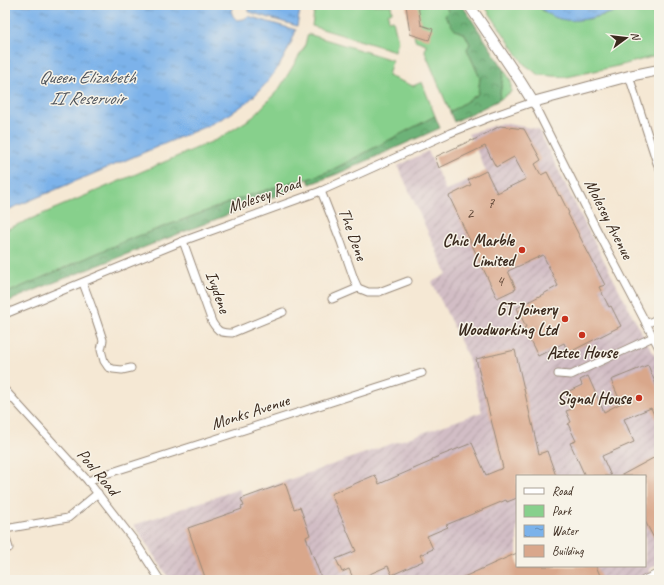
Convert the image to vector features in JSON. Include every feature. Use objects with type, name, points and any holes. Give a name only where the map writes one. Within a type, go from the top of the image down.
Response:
[{"type":"main road","points":[[469,5],[533,102],[628,76],[659,70]]},
{"type":"street","points":[[628,76],[659,167]]},
{"type":"street","name":"Molesey Road","points":[[5,314],[183,241],[321,191],[450,132],[533,102]]},
{"type":"street","name":"Molesey Avenue","points":[[533,102],[659,348]]},
{"type":"street","name":"The Dene","points":[[321,191],[358,288]]},
{"type":"street","name":"Ivydene","points":[[183,241],[216,330],[224,333],[232,333],[283,312]]},
{"type":"street","points":[[332,299],[358,288],[368,292],[379,292],[408,281]]},
{"type":"street","points":[[83,283],[103,340],[101,350],[104,361],[108,367],[113,369],[122,370],[131,368]]},
{"type":"street","points":[[646,324],[659,318]]},
{"type":"street","points":[[558,374],[571,375],[653,337]]},
{"type":"street","name":"Monks Avenue","points":[[88,481],[422,373]]},
{"type":"street","name":"Pool Road","points":[[5,390],[98,493],[136,542],[160,580]]},
{"type":"street","points":[[5,529],[68,518],[98,493]]},
{"type":"street","points":[[5,536],[9,548]]},
{"type":"street","points":[[644,580],[659,573]]},
{"type":"shaded area","points":[[502,123],[538,129],[588,230],[659,363],[659,563],[649,569],[654,580],[170,580],[134,525],[239,489],[243,496],[482,412],[468,357],[432,282],[447,274],[398,166],[428,151],[446,191],[486,171],[468,134]]},
{"type":"green space","points":[[315,5],[391,5],[392,12],[388,14],[389,21],[393,20],[398,41],[395,51],[312,26]]},
{"type":"green space","points":[[408,5],[445,5],[455,30],[465,34],[470,44],[467,49],[480,78],[478,94],[450,112],[425,52],[426,44],[415,40]]},
{"type":"green space","points":[[445,5],[462,5],[504,69],[499,100],[454,122],[450,112],[478,94],[480,78],[467,49],[470,44],[465,34],[455,30],[445,16],[448,11]]},
{"type":"green space","points":[[484,5],[538,5],[543,11],[589,19],[640,5],[659,5],[659,55],[567,77],[539,75],[524,64]]},
{"type":"green space","points":[[308,34],[392,60],[388,76],[413,86],[422,82],[435,116],[332,170],[308,179],[295,181],[242,198],[125,241],[5,294],[5,230],[218,139],[253,117],[279,89],[304,48]]},
{"type":"green space","points":[[504,69],[511,82],[511,92],[499,100]]},
{"type":"green space","points":[[435,116],[440,128],[337,174],[310,184],[308,179],[332,170]]},
{"type":"green space","points":[[295,181],[296,188],[5,303],[5,294],[125,241],[242,198]]},
{"type":"water","name":"Queen Elizabeth II Reservoir","points":[[5,5],[233,5],[231,11],[237,20],[244,19],[248,16],[296,30],[286,53],[273,75],[256,94],[233,112],[209,125],[5,211]]},
{"type":"water","points":[[246,5],[301,5],[297,26],[249,12]]},
{"type":"water","points":[[538,5],[640,5],[598,17],[570,20],[553,17]]},
{"type":"building","points":[[406,5],[418,5],[421,25],[433,29],[429,40],[410,34]]},
{"type":"building","points":[[500,126],[524,129],[541,160],[535,164],[541,175],[547,172],[559,196],[560,195],[569,213],[568,214],[605,285],[599,287],[621,326],[568,353],[564,343],[538,356],[524,328],[526,327],[517,308],[558,286],[543,255],[508,271],[516,289],[497,298],[449,196],[471,185],[468,180],[486,171],[497,193],[526,179],[514,157],[496,167],[485,146],[439,168],[435,157],[472,141]]},
{"type":"building","points":[[515,350],[539,454],[547,451],[556,475],[516,475],[516,498],[507,502],[506,500],[446,525],[448,527],[427,536],[433,549],[420,555],[423,561],[392,575],[388,566],[354,580],[349,569],[342,572],[336,559],[356,551],[331,494],[375,475],[379,484],[432,461],[432,459],[472,443],[486,475],[503,468],[476,359]]},
{"type":"building","points":[[648,365],[659,392],[659,426],[651,408],[624,419],[634,442],[602,456],[611,475],[585,475],[570,443],[576,441],[568,424],[571,422],[566,411],[572,409],[565,393],[582,385],[580,380],[588,376],[604,412],[621,403],[611,380]]},
{"type":"building","points":[[659,455],[659,548],[646,523],[646,475],[622,475]]},
{"type":"building","points":[[285,483],[294,509],[300,507],[310,535],[306,537],[322,580],[206,580],[188,528],[242,509],[241,507],[244,506],[241,499]]},
{"type":"building","points":[[516,553],[516,567],[596,567],[602,580],[457,580]]},
{"type":"place","name":"Chic Marble Limited","points":[[522,250]]},
{"type":"place","name":"GT Joinery Woodworking Ltd","points":[[565,319]]},
{"type":"place","name":"Aztec House","points":[[582,335]]},
{"type":"place","name":"Signal House","points":[[639,398]]}]
